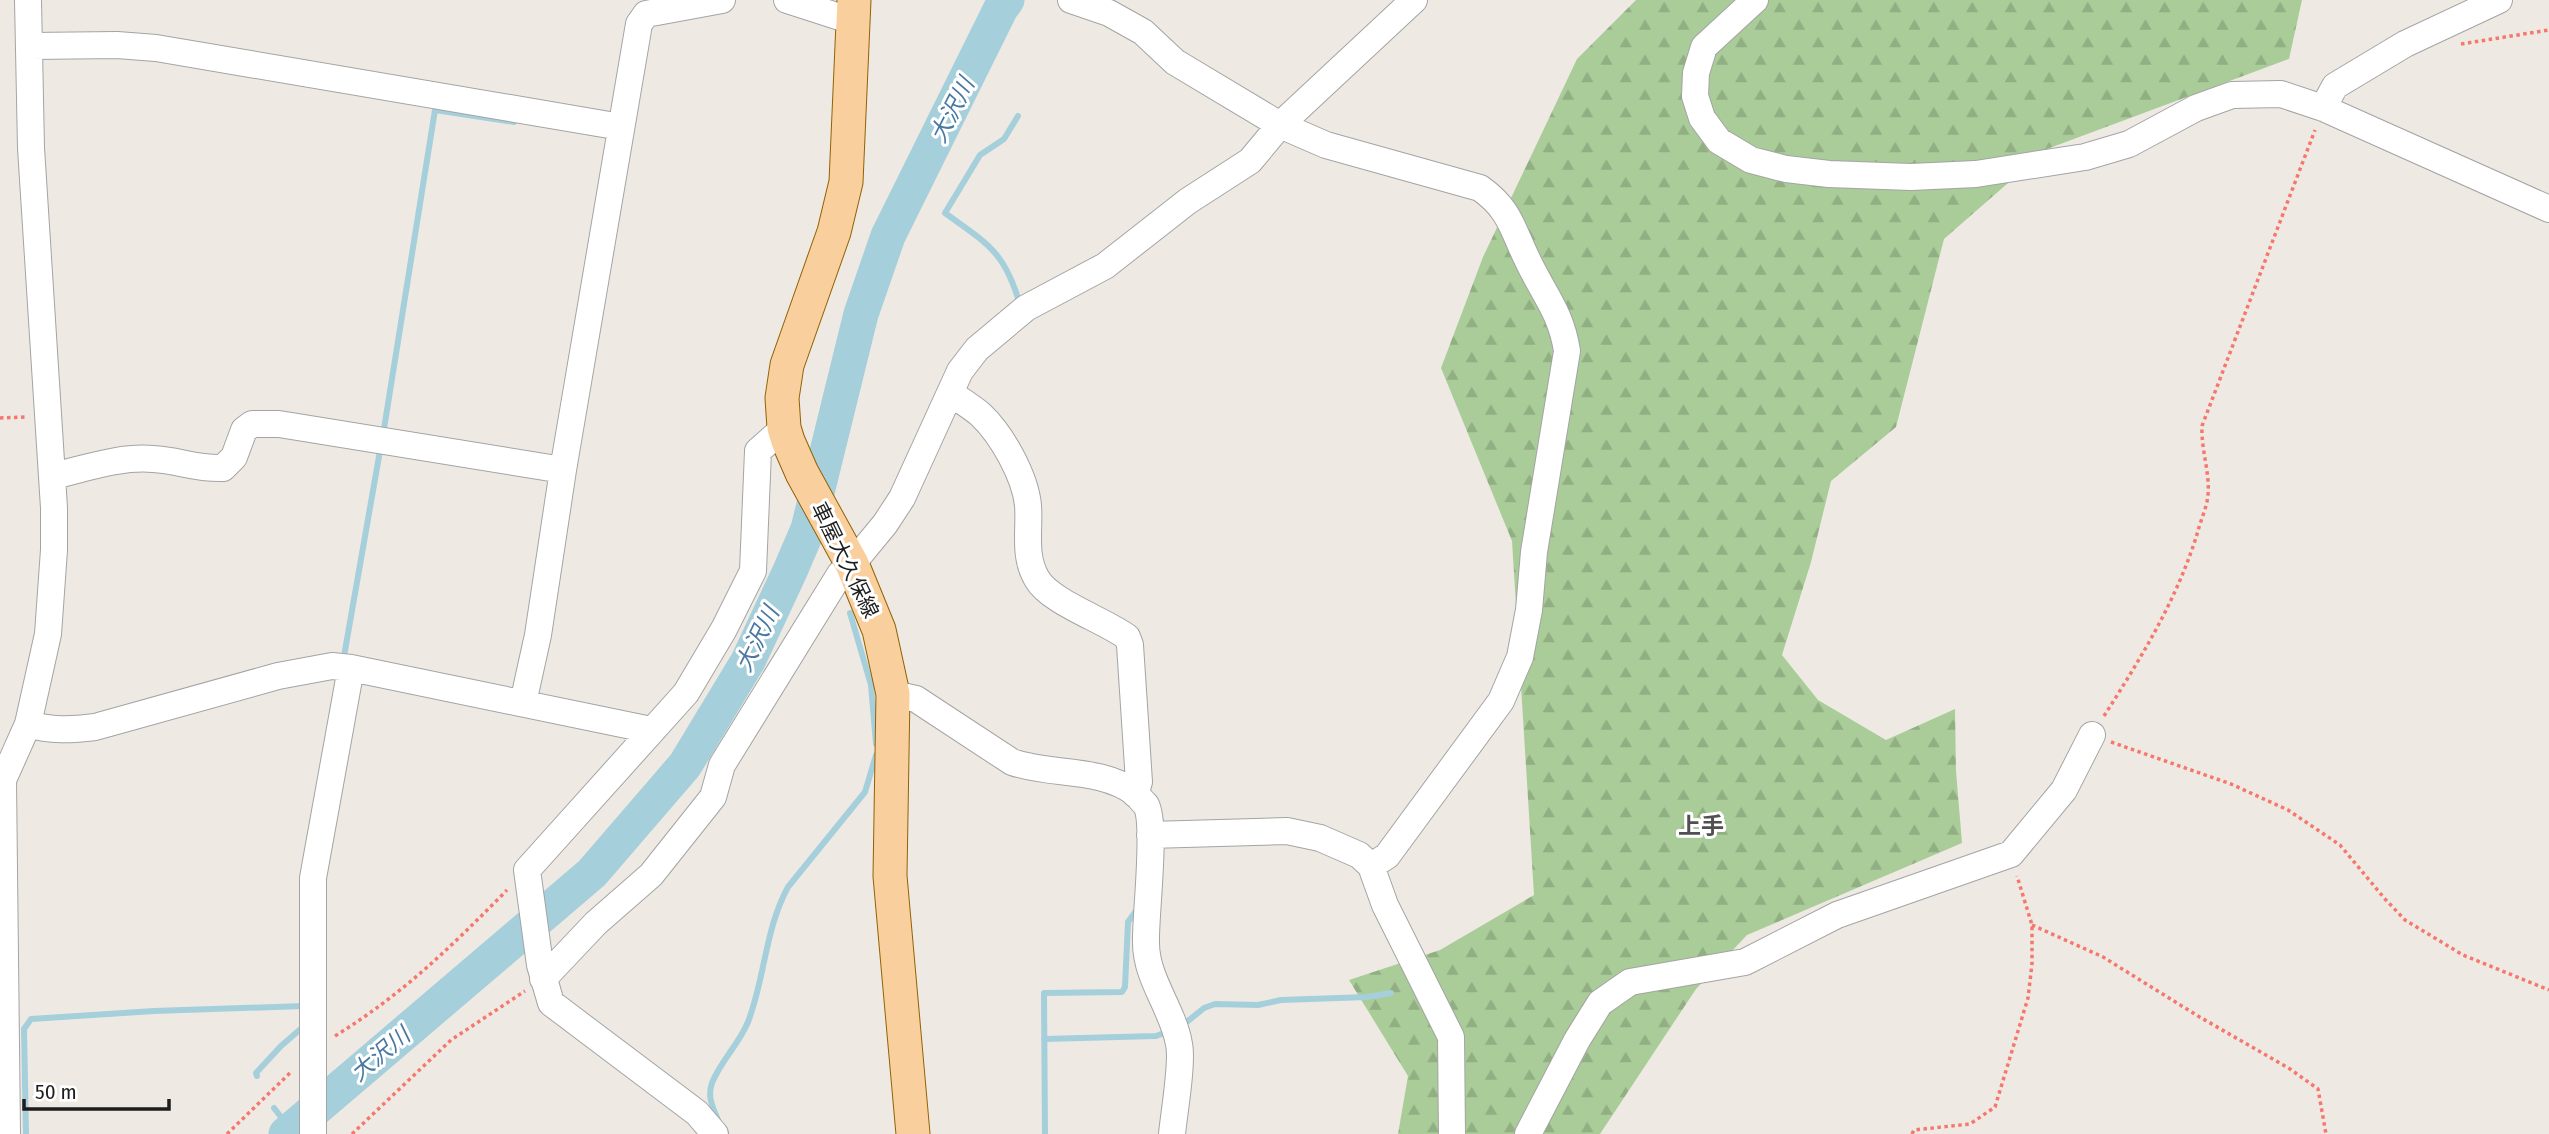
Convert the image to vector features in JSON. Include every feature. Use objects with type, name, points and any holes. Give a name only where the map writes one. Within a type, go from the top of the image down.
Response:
[{"type":"main road","name":"車屋大久保線","points":[[853,10],[846,182],[834,232],[787,365],[782,398],[786,435],[802,473],[847,556],[879,631],[893,694],[890,876],[913,1134]]},
{"type":"street","points":[[7,1134],[2,780],[28,724],[48,634],[54,550],[32,148],[28,0]]},
{"type":"street","points":[[523,703],[538,635],[615,126],[639,24],[646,14],[722,0]]},
{"type":"street","points":[[787,0],[853,10]]},
{"type":"street","points":[[1071,0],[1109,13],[1143,32],[1175,62],[1280,125],[1326,145],[1480,188],[1493,197],[1510,218],[1528,261],[1564,328],[1567,351],[1534,552],[1530,610],[1520,657],[1502,701],[1387,856],[1371,866]]},
{"type":"street","points":[[542,972],[651,875],[713,797],[722,765],[840,574],[847,556],[885,524],[902,498],[960,370],[977,349],[1026,308],[1105,266],[1188,201],[1250,161],[1280,125],[1414,0]]},
{"type":"street","points":[[1755,0],[1704,47],[1696,73],[1695,96],[1702,118],[1719,141],[1751,160],[1786,169],[1829,174],[1911,177],[1976,174],[2085,157],[2129,145],[2196,108],[2232,95],[2281,94],[2323,108],[2549,209]]},
{"type":"street","points":[[2323,108],[2335,86],[2405,44],[2499,0]]},
{"type":"street","points":[[30,46],[117,45],[156,48],[615,126]]},
{"type":"street","points":[[950,393],[981,415],[1023,479],[1028,505],[1028,560],[1038,581],[1056,597],[1127,637],[1130,645],[1139,782],[1135,793]]},
{"type":"street","points":[[52,476],[123,460],[153,458],[202,468],[223,468],[234,457],[244,430],[252,424],[279,424],[563,470]]},
{"type":"street","points":[[715,1134],[697,1113],[551,1003],[542,972],[527,875],[685,693],[724,629],[752,571],[758,451],[786,435]]},
{"type":"street","points":[[28,724],[44,729],[94,727],[278,676],[345,667],[651,730]]},
{"type":"street","points":[[313,1134],[313,878],[345,667]]},
{"type":"street","points":[[893,694],[916,698],[1012,762],[1025,767],[1102,778],[1135,793],[1147,806],[1150,835],[1146,946],[1152,974],[1180,1046],[1172,1134]]},
{"type":"street","points":[[1528,1134],[1577,1040],[1600,1003],[1630,982],[1745,962],[1837,915],[2011,853],[2064,790],[2092,735]]},
{"type":"street","points":[[1150,835],[1287,831],[1321,838],[1359,855],[1371,866],[1385,905],[1451,1037],[1452,1134]]},
{"type":"path","points":[[2461,44],[2549,30]]},
{"type":"path","points":[[2323,108],[2202,426],[2201,441],[2208,478],[2208,497],[2190,556],[2148,646],[2092,735],[2231,784],[2288,810],[2340,845],[2405,919],[2463,955],[2549,990]]},
{"type":"path","points":[[1913,1134],[1914,1130],[1970,1124],[1995,1107],[2028,998],[2032,964],[2032,925],[2011,853]]},
{"type":"path","points":[[227,1134],[275,1085],[313,1059],[331,1038],[375,1011],[442,955],[527,875]]},
{"type":"path","points":[[2032,925],[2103,957],[2290,1069],[2318,1089],[2326,1134]]},
{"type":"path","points":[[352,1134],[452,1040],[542,972]]},
{"type":"green space","points":[[1636,0],[2302,0],[2289,59],[2047,149],[1944,239],[1896,427],[1831,481],[1811,562],[1782,655],[1818,700],[1886,740],[1955,709],[1956,771],[1962,843],[1747,935],[1696,989],[1600,1134],[1398,1134],[1408,1076],[1349,980],[1440,950],[1534,895],[1512,541],[1441,368],[1483,257],[1577,59]]},
{"type":"waterway","name":"大沢川","points":[[286,1134],[592,873],[685,765],[748,661],[808,529],[861,314],[888,236],[1007,0]]},
{"type":"waterway","points":[[383,435],[435,110],[514,122]]},
{"type":"waterway","points":[[1018,116],[1004,139],[980,155],[945,213],[993,251],[1008,273],[1020,305]]},
{"type":"waterway","points":[[343,662],[381,445]]},
{"type":"waterway","points":[[850,613],[871,685],[876,744]]},
{"type":"waterway","points":[[718,1120],[710,1098],[712,1083],[748,1022],[780,903],[788,887],[865,792],[876,755]]},
{"type":"waterway","points":[[1045,1134],[1044,993],[1122,992],[1125,987],[1128,922],[1138,908]]},
{"type":"waterway","points":[[1183,1025],[1204,1008],[1215,1004],[1258,1005],[1281,1000],[1367,997],[1391,993]]},
{"type":"waterway","points":[[26,1134],[24,1029],[31,1019],[154,1011],[304,1006]]},
{"type":"waterway","points":[[257,1076],[256,1073],[304,1023]]},
{"type":"waterway","points":[[1044,1039],[1156,1036],[1167,1032]]},
{"type":"waterway","points":[[274,1108],[291,1130]]},
{"type":"district","name":"上手","points":[[1701,826]]}]
